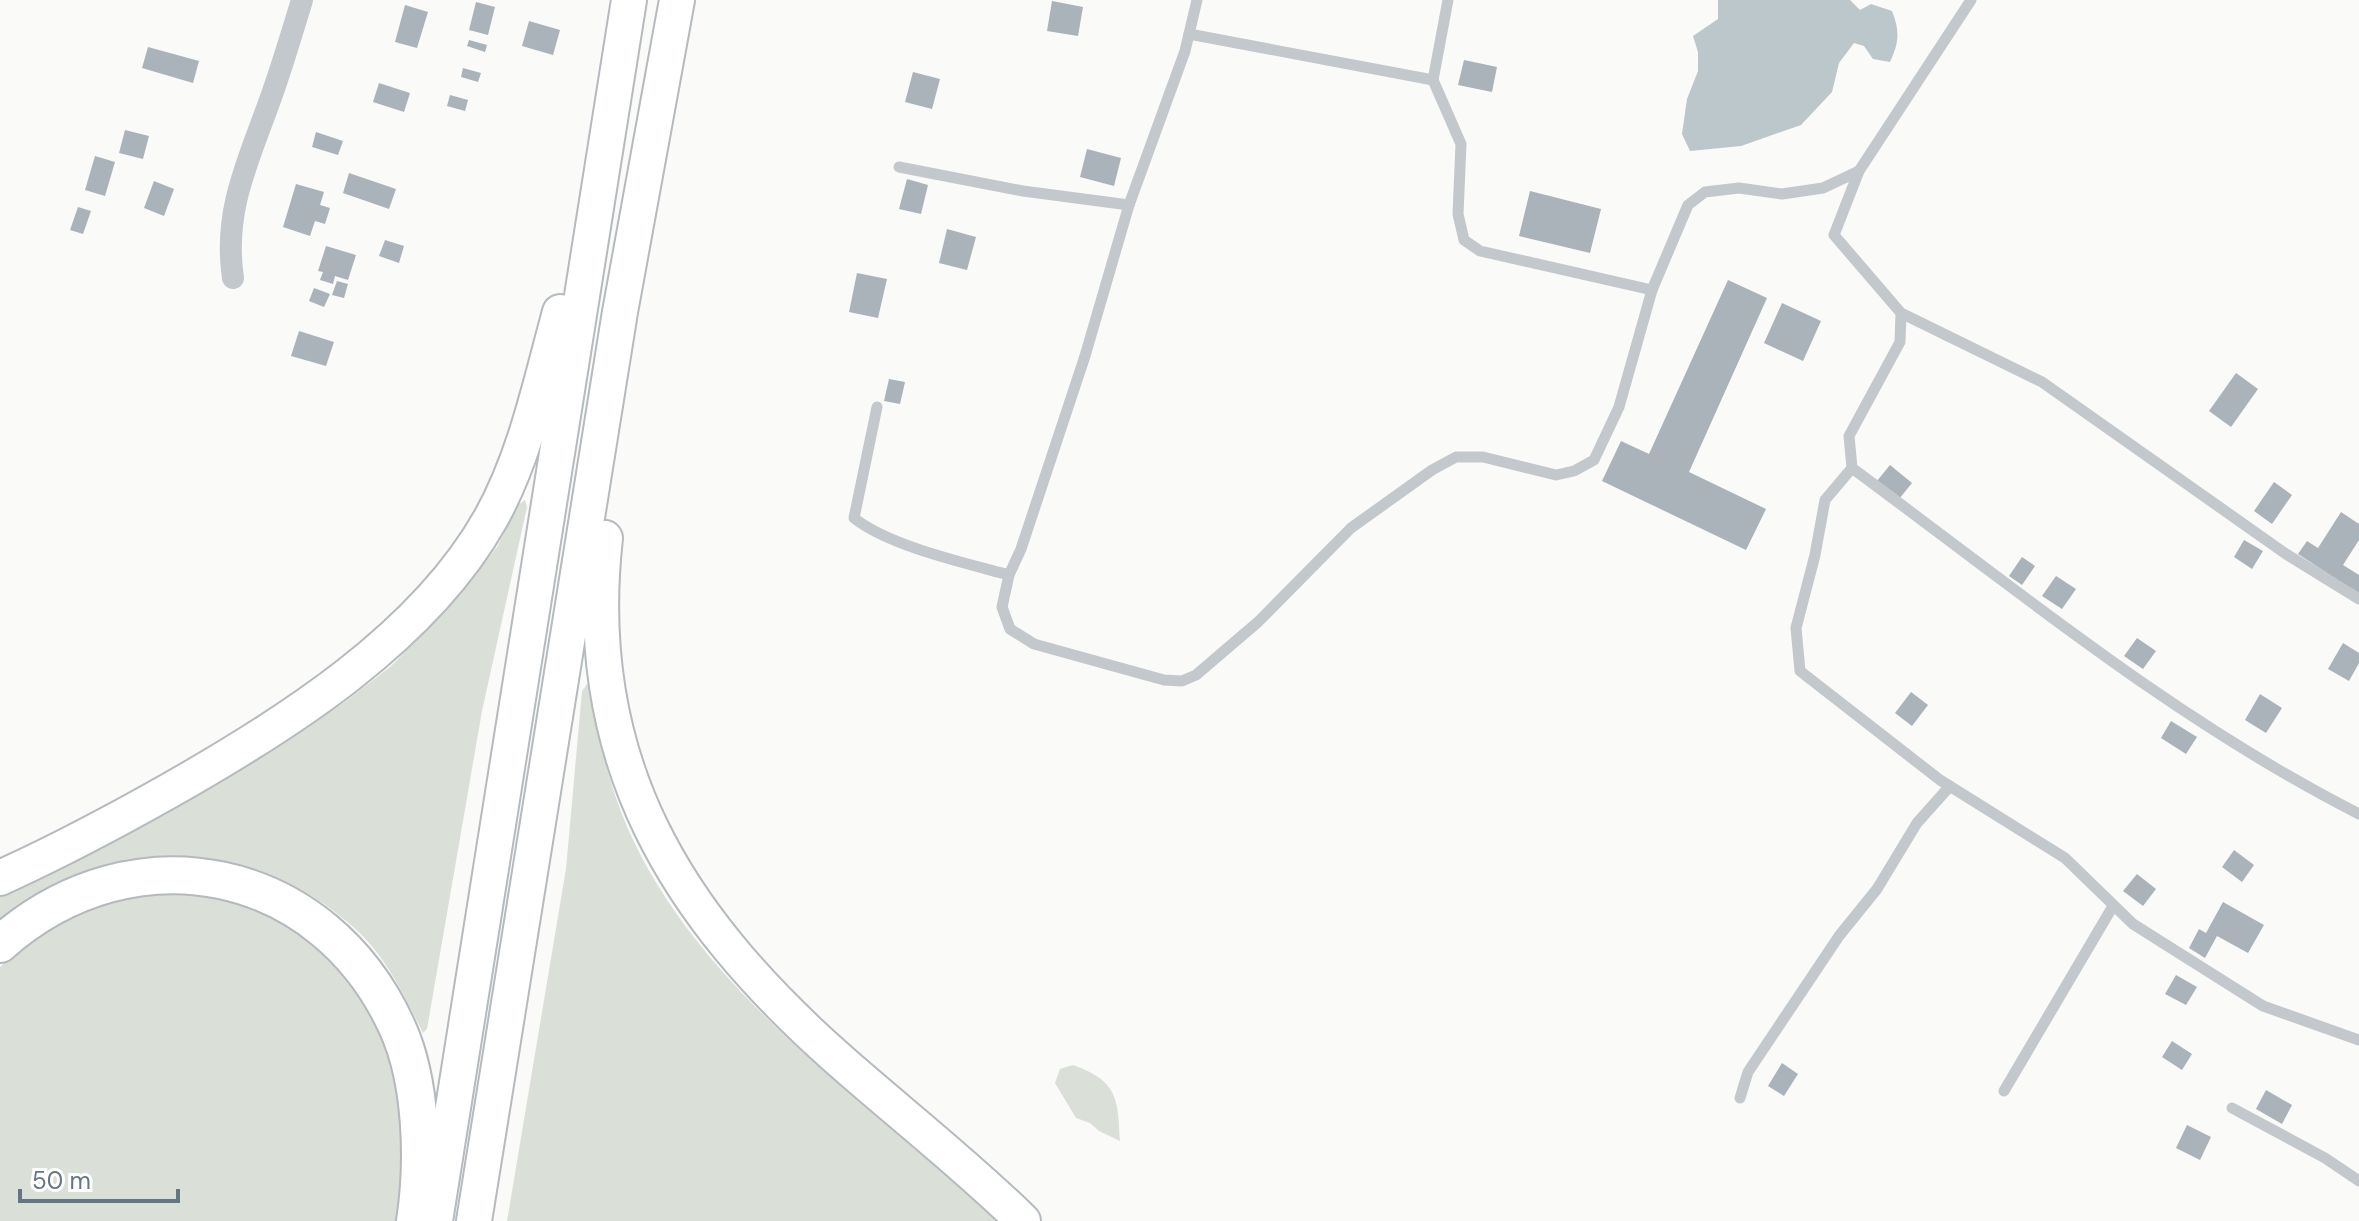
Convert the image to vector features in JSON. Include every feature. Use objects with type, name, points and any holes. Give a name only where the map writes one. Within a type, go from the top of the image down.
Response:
[{"type":"highway","points":[[0,944],[33,917],[71,896],[114,881],[156,875],[205,877],[250,888],[313,920],[334,936],[362,967],[400,1032],[416,1096],[419,1174],[415,1221]]},
{"type":"main road","points":[[435,1221],[629,0]]},
{"type":"main road","points":[[474,1221],[644,170],[677,0]]},
{"type":"main road","points":[[0,878],[64,848],[154,799],[306,705],[377,651],[441,586],[469,551],[504,492],[523,441],[561,304],[580,205],[616,82]]},
{"type":"main road","points":[[644,170],[600,602],[602,663],[624,763],[659,846],[707,918],[742,963],[835,1056],[947,1151],[1023,1221]]},
{"type":"street","points":[[233,278],[229,253],[230,225],[238,192],[302,0]]},
{"type":"lane","points":[[1197,0],[1185,51],[1129,205],[1085,356],[1021,549],[1009,575],[1002,607],[1010,629],[1034,644],[1164,680],[1182,681],[1196,675],[1258,622],[1351,528],[1432,470],[1456,457],[1483,457],[1556,475],[1574,471],[1594,460],[1619,407],[1652,290],[1688,205],[1705,192],[1739,188],[1782,194],[1823,188],[1859,171]]},
{"type":"lane","points":[[1448,0],[1433,80],[1461,144],[1458,214],[1464,240],[1480,251],[1652,290]]},
{"type":"lane","points":[[1971,0],[1859,171],[1834,235],[1901,313],[2042,382],[2286,554],[2359,599]]},
{"type":"lane","points":[[1189,34],[1433,80]]},
{"type":"lane","points":[[899,167],[1023,191],[1129,205]]},
{"type":"lane","points":[[1901,313],[1900,342],[1849,436],[1852,468],[1825,500],[1815,555],[1796,628],[1800,671],[1950,786],[2065,858],[2133,924],[2263,1006],[2359,1040]]},
{"type":"lane","points":[[877,407],[854,518],[866,528],[939,556],[1009,575]]},
{"type":"lane","points":[[1852,468],[2172,704],[2309,789],[2359,814]]},
{"type":"lane","points":[[1740,1098],[1748,1072],[1839,936],[1877,889],[1917,823],[1950,786]]},
{"type":"lane","points":[[2004,1091],[2113,906]]},
{"type":"lane","points":[[2232,1108],[2325,1158],[2359,1181]]},
{"type":"shaded area","points":[[1718,0],[1850,0],[1860,10],[1871,4],[1892,11],[1897,31],[1895,49],[1890,62],[1873,59],[1864,46],[1854,43],[1839,63],[1832,92],[1801,125],[1741,146],[1690,151],[1682,134],[1687,99],[1698,71],[1698,52],[1693,36],[1718,19]]},
{"type":"shaded area","points":[[525,500],[527,507],[482,711],[427,1029],[423,1033],[393,976],[360,933],[324,904],[285,882],[244,867],[202,859],[159,858],[117,863],[76,875],[37,894],[0,920],[0,895],[122,836],[269,753],[390,667],[439,618],[497,547],[518,505]]},
{"type":"shaded area","points":[[588,683],[616,798],[645,863],[683,923],[728,978],[780,1030],[997,1221],[507,1221],[566,869],[582,691]]},
{"type":"shaded area","points":[[158,890],[213,895],[245,904],[275,918],[328,957],[350,981],[384,1037],[399,1085],[403,1144],[397,1221],[0,1221],[0,967],[31,938],[82,909]]},
{"type":"shaded area","points":[[1073,1065],[1099,1077],[1112,1092],[1118,1113],[1120,1141],[1076,1118],[1055,1083],[1060,1069]]},
{"type":"building","points":[[1052,1],[1083,7],[1078,36],[1047,31]]},
{"type":"building","points":[[476,2],[495,7],[488,35],[469,30]]},
{"type":"building","points":[[405,5],[428,12],[417,48],[395,42]]},
{"type":"building","points":[[529,21],[560,30],[553,55],[522,46]]},
{"type":"building","points":[[469,40],[487,45],[485,52],[467,46]]},
{"type":"building","points":[[148,47],[199,61],[193,83],[142,68]]},
{"type":"building","points":[[1464,60],[1497,67],[1492,92],[1458,85]]},
{"type":"building","points":[[463,68],[481,73],[478,82],[461,77]]},
{"type":"building","points":[[913,72],[940,79],[932,109],[905,102]]},
{"type":"building","points":[[379,83],[410,93],[404,112],[373,102]]},
{"type":"building","points":[[450,95],[468,100],[465,111],[447,106]]},
{"type":"building","points":[[125,130],[149,136],[143,159],[119,153]]},
{"type":"building","points":[[316,132],[343,141],[338,155],[312,147]]},
{"type":"building","points":[[1087,149],[1121,158],[1114,186],[1080,177]]},
{"type":"building","points":[[95,156],[115,162],[105,196],[85,190]]},
{"type":"building","points":[[349,173],[396,189],[389,209],[343,193]]},
{"type":"building","points":[[907,179],[928,185],[921,214],[899,209]]},
{"type":"building","points":[[154,181],[174,189],[164,216],[144,208]]},
{"type":"building","points":[[296,184],[324,192],[320,205],[330,208],[325,224],[315,221],[310,236],[283,227]]},
{"type":"building","points":[[1530,191],[1601,209],[1590,253],[1519,236]]},
{"type":"building","points":[[78,207],[91,211],[83,234],[70,230]]},
{"type":"building","points":[[947,229],[976,237],[967,270],[939,263]]},
{"type":"building","points":[[385,240],[404,246],[399,263],[379,256]]},
{"type":"building","points":[[326,246],[356,255],[348,280],[335,276],[333,284],[320,280],[323,272],[318,271]]},
{"type":"building","points":[[857,273],[887,279],[878,318],[849,312]]},
{"type":"building","points":[[1728,280],[1767,298],[1689,472],[1766,509],[1746,550],[1602,481],[1621,441],[1649,454]]},
{"type":"building","points":[[337,281],[348,284],[344,298],[332,295]]},
{"type":"building","points":[[314,288],[330,294],[324,307],[309,301]]},
{"type":"building","points":[[1782,303],[1821,321],[1803,361],[1764,343]]},
{"type":"building","points":[[299,331],[334,342],[326,366],[291,356]]},
{"type":"building","points":[[2236,373],[2258,389],[2231,427],[2209,411]]},
{"type":"building","points":[[889,379],[905,382],[900,404],[884,401]]},
{"type":"building","points":[[1890,465],[1912,483],[1899,499],[1877,481]]},
{"type":"building","points":[[2274,482],[2292,495],[2272,524],[2254,511]]},
{"type":"building","points":[[2341,512],[2359,524],[2359,540],[2343,565],[2359,575],[2359,594],[2298,554],[2307,541],[2318,548]]},
{"type":"building","points":[[2244,540],[2263,551],[2252,569],[2234,557]]},
{"type":"building","points":[[2022,557],[2035,566],[2022,585],[2009,576]]},
{"type":"building","points":[[2056,576],[2076,589],[2062,609],[2042,596]]},
{"type":"building","points":[[2137,638],[2156,651],[2143,669],[2124,656]]},
{"type":"building","points":[[2343,643],[2359,653],[2359,663],[2349,681],[2328,669]]},
{"type":"building","points":[[1911,692],[1928,705],[1912,726],[1895,713]]},
{"type":"building","points":[[2260,694],[2282,708],[2266,733],[2245,720]]},
{"type":"building","points":[[2171,721],[2197,737],[2186,754],[2161,738]]},
{"type":"building","points":[[2234,850],[2254,865],[2242,882],[2222,867]]},
{"type":"building","points":[[2137,874],[2156,889],[2143,906],[2123,891]]},
{"type":"building","points":[[2223,902],[2264,925],[2248,953],[2217,936],[2205,958],[2189,948],[2199,929],[2206,933]]},
{"type":"building","points":[[2176,975],[2197,987],[2186,1005],[2165,994]]},
{"type":"building","points":[[2172,1041],[2192,1054],[2182,1070],[2162,1057]]},
{"type":"building","points":[[1782,1063],[1798,1074],[1784,1096],[1768,1086]]},
{"type":"building","points":[[2266,1090],[2292,1105],[2282,1124],[2256,1109]]},
{"type":"building","points":[[2187,1125],[2211,1137],[2200,1160],[2176,1148]]}]
